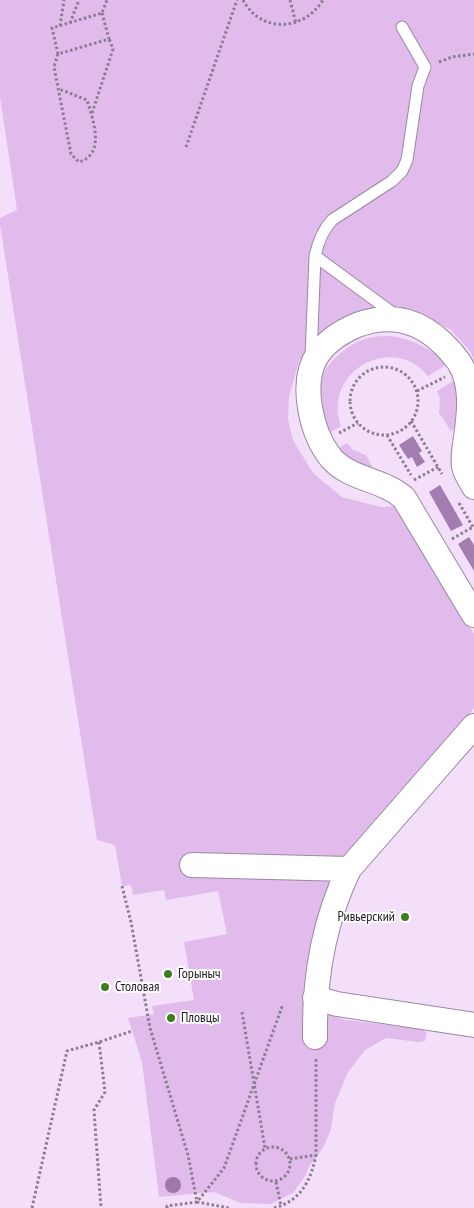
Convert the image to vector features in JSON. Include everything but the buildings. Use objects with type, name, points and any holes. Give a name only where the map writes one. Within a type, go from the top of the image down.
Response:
[{"type":"street","points":[[474,487],[464,469],[470,396],[467,380],[462,368],[449,350],[424,329],[404,321],[385,318],[371,320],[348,329],[330,341],[318,354],[310,372],[312,417],[315,429],[327,452],[337,463],[355,474],[390,488],[404,498],[474,615]]},
{"type":"street","points":[[316,1037],[315,998],[319,965],[337,893],[349,869],[474,726]]},
{"type":"street","points":[[192,865],[349,869]]},
{"type":"street","points":[[315,998],[337,1004],[474,1025]]},
{"type":"lane","points":[[310,372],[315,256],[319,240],[325,228],[332,220],[392,181],[402,171],[407,160],[418,86],[425,68],[402,27]]},
{"type":"lane","points":[[315,256],[404,321]]},
{"type":"path","points":[[60,26],[64,0]]},
{"type":"path","points":[[70,23],[79,0]]},
{"type":"path","points":[[91,114],[113,50],[102,14],[107,0]]},
{"type":"path","points":[[186,147],[238,0]]},
{"type":"path","points":[[244,0],[247,8],[262,19],[278,25],[296,23],[312,14],[323,0]]},
{"type":"path","points":[[290,0],[296,23]]},
{"type":"path","points":[[59,89],[86,100],[96,135],[93,153],[88,160],[79,162],[71,154],[54,67],[58,54],[52,28],[102,14]]},
{"type":"path","points":[[58,54],[109,39]]},
{"type":"path","points":[[425,68],[452,57],[474,54]]},
{"type":"path","points":[[387,366],[398,369],[407,375],[414,383],[418,394],[415,416],[398,432],[387,435],[375,434],[364,429],[356,420],[351,410],[350,398],[352,388],[358,378],[366,371],[376,367],[387,366]]},
{"type":"path","points":[[411,421],[433,458]]},
{"type":"path","points":[[387,435],[408,471]]},
{"type":"path","points":[[414,480],[438,466]]},
{"type":"path","points":[[450,540],[473,528],[466,514]]},
{"type":"path","points":[[122,886],[131,922],[150,1028],[188,1155],[197,1202]]},
{"type":"path","points":[[197,1202],[224,1168],[283,1004]]},
{"type":"path","points":[[242,1012],[265,1148]]},
{"type":"path","points":[[32,1208],[67,1051],[132,1030]]},
{"type":"path","points":[[274,1208],[296,1198],[306,1187],[313,1169],[316,1154],[316,1037]]},
{"type":"path","points":[[99,1042],[105,1092],[94,1110],[101,1208]]},
{"type":"path","points":[[275,1147],[284,1151],[290,1159],[290,1169],[285,1178],[276,1182],[266,1181],[258,1174],[255,1164],[258,1155],[265,1148],[275,1147]]},
{"type":"path","points":[[290,1159],[316,1154]]},
{"type":"path","points":[[276,1182],[281,1206]]},
{"type":"path","points":[[167,1207],[197,1202],[229,1208]]},
{"type":"shaded area","points":[[0,0],[474,0],[474,360],[470,351],[451,330],[411,309],[364,309],[318,335],[299,361],[289,397],[288,419],[293,440],[313,473],[342,497],[381,507],[399,506],[474,634],[474,708],[342,865],[323,1013],[346,1020],[422,1029],[427,1033],[425,1041],[418,1042],[386,1038],[365,1050],[348,1072],[335,1103],[331,1129],[323,1148],[293,1193],[271,1204],[241,1203],[214,1192],[159,1197],[142,1062],[128,1018],[154,1014],[152,1006],[194,1000],[184,942],[227,934],[218,891],[166,900],[164,890],[133,895],[131,885],[122,886],[115,845],[97,840],[0,225],[0,218],[17,210],[0,97]]},
{"type":"shaded area","points":[[392,336],[422,346],[446,365],[428,376],[413,363],[397,358],[380,358],[364,364],[351,375],[342,389],[338,407],[341,426],[322,437],[318,391],[320,382],[329,365],[352,345],[369,338]]},
{"type":"shaded area","points":[[453,381],[458,394],[458,426],[451,431],[439,413],[440,399],[437,391]]},
{"type":"shaded area","points":[[413,436],[422,451],[419,453],[425,462],[417,467],[412,457],[408,459],[399,445]]},
{"type":"shaded area","points":[[347,443],[353,450],[366,455],[376,474],[331,453]]},
{"type":"shaded area","points":[[440,485],[463,525],[451,531],[429,492]]},
{"type":"shaded area","points":[[469,537],[474,545],[474,571],[458,544]]},
{"type":"place","name":"Ривьерский","points":[[405,917]]},
{"type":"place","name":"Горыныч","points":[[168,974]]},
{"type":"place","name":"Столовая","points":[[105,987]]},
{"type":"place","name":"Пловцы","points":[[171,1018]]}]
